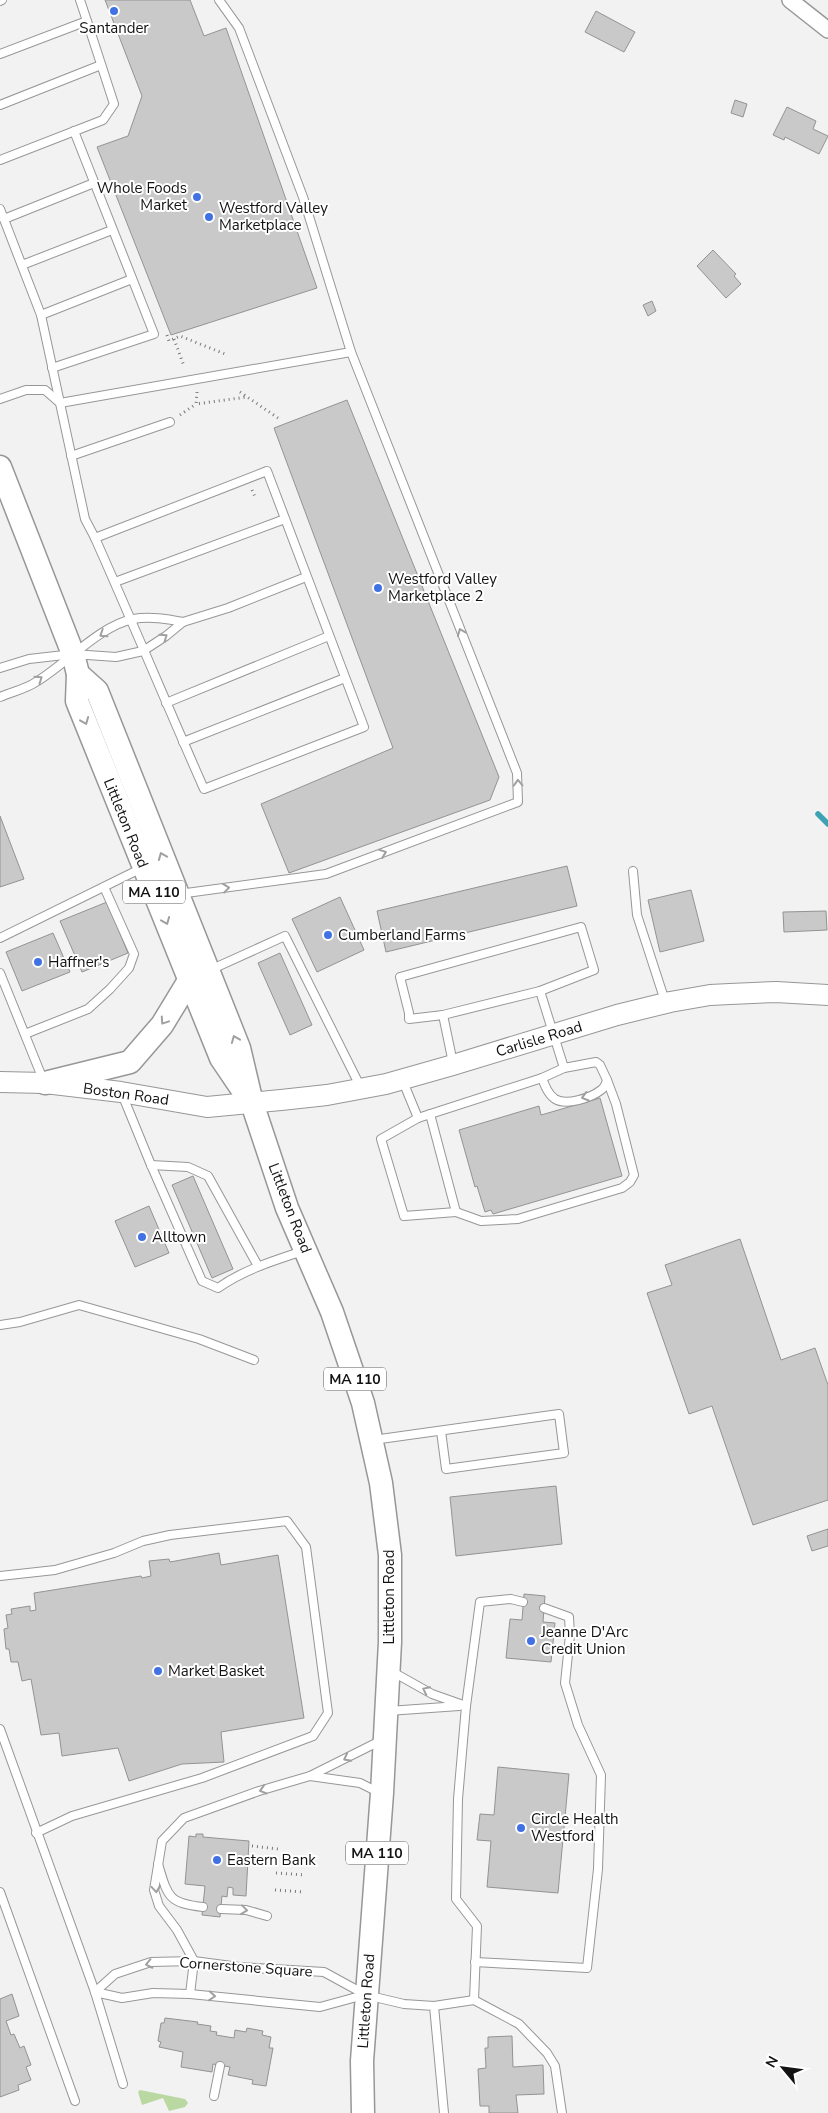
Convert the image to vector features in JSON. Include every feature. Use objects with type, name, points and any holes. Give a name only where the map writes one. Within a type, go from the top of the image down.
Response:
[{"type":"main road","name":"Littleton Road","points":[[0,467],[76,664],[97,691],[178,894],[199,975]]},
{"type":"main road","name":"Littleton Road","points":[[76,664],[77,701],[144,867],[239,1048],[252,1103],[287,1208],[348,1356],[372,1440],[381,1483],[390,1555],[391,1613],[382,1793],[362,2061],[363,2113]]},
{"type":"main road","points":[[45,1083],[130,1062],[162,1025],[199,975]]},
{"type":"main road","name":"Carlisle Road","points":[[252,1103],[327,1095],[402,1079],[617,1015],[665,1003],[710,995],[776,992],[828,995]]},
{"type":"main road","name":"Boston Road","points":[[0,1082],[45,1083],[121,1092],[207,1106],[252,1103]]},
{"type":"street","points":[[790,0],[828,30]]},
{"type":"lane","points":[[0,160],[102,120],[114,104],[80,0]]},
{"type":"lane","points":[[178,894],[326,874],[518,802],[517,773],[351,352],[303,196],[240,28],[219,0]]},
{"type":"lane","points":[[0,54],[87,21]]},
{"type":"lane","points":[[0,106],[101,66]]},
{"type":"lane","points":[[52,368],[154,334],[74,131]]},
{"type":"lane","points":[[4,220],[94,183]]},
{"type":"lane","points":[[0,208],[41,315],[85,519],[132,619],[204,789],[364,727],[267,471],[95,538]]},
{"type":"lane","points":[[22,265],[112,230]]},
{"type":"lane","points":[[41,315],[132,279]]},
{"type":"lane","points":[[60,403],[351,352]]},
{"type":"lane","points":[[0,399],[26,390],[45,390],[60,403]]},
{"type":"lane","points":[[71,456],[170,422]]},
{"type":"lane","points":[[115,582],[284,519]]},
{"type":"lane","points":[[0,697],[76,664],[144,650],[183,622],[228,608],[306,577]]},
{"type":"lane","points":[[76,664],[109,630],[132,619],[162,618],[183,622]]},
{"type":"lane","points":[[166,702],[329,636]]},
{"type":"lane","points":[[0,668],[30,659],[76,664]]},
{"type":"lane","points":[[184,742],[345,678]]},
{"type":"lane","points":[[0,938],[144,867]]},
{"type":"lane","points":[[633,871],[637,915],[665,1003]]},
{"type":"lane","points":[[25,1034],[88,1009],[129,968],[134,954],[104,887]]},
{"type":"lane","points":[[581,926],[594,970],[540,991],[443,1015],[409,1019],[400,977],[581,926]]},
{"type":"lane","points":[[199,975],[285,936],[361,1088]]},
{"type":"lane","points":[[0,973],[45,1083]]},
{"type":"lane","points":[[540,991],[564,1068]]},
{"type":"lane","points":[[443,1015],[453,1065]]},
{"type":"lane","points":[[596,1062],[600,1065],[616,1104],[634,1175],[630,1182],[622,1188],[518,1219],[482,1221],[456,1212],[404,1216],[381,1139],[418,1118],[542,1078],[564,1068],[596,1062]]},
{"type":"lane","points":[[542,1078],[548,1091],[555,1099],[565,1102],[591,1097],[602,1089],[607,1080]]},
{"type":"lane","points":[[402,1079],[418,1118]]},
{"type":"lane","points":[[121,1092],[202,1281],[218,1288],[230,1279],[258,1266],[304,1250]]},
{"type":"lane","points":[[430,1114],[456,1212]]},
{"type":"lane","points":[[151,1165],[188,1167],[208,1176],[258,1266]]},
{"type":"lane","points":[[0,1325],[20,1322],[79,1305],[199,1339],[254,1360]]},
{"type":"lane","points":[[372,1440],[559,1414],[564,1453],[446,1470],[441,1431]]},
{"type":"lane","points":[[0,1576],[54,1570],[114,1553],[142,1540],[287,1521],[306,1547],[328,1713],[313,1736],[202,1778],[72,1816],[36,1833]]},
{"type":"lane","points":[[474,2000],[477,1926],[456,1899],[458,1799],[466,1706],[480,1602],[511,1599],[523,1602]]},
{"type":"lane","points":[[475,1962],[587,1968],[598,1869],[601,1775],[578,1725],[565,1683],[570,1635],[569,1617],[544,1608]]},
{"type":"lane","points":[[388,1669],[432,1694],[466,1706]]},
{"type":"lane","points":[[386,1711],[466,1706]]},
{"type":"lane","points":[[0,1729],[94,1992],[124,2084]]},
{"type":"lane","points":[[190,1994],[194,1961],[177,1930],[158,1906],[154,1890],[162,1842],[184,1818],[259,1791],[310,1776],[384,1739]]},
{"type":"lane","points":[[310,1776],[360,1783],[382,1793]]},
{"type":"lane","points":[[158,1862],[164,1883],[173,1900],[183,1905],[203,1907]]},
{"type":"lane","points":[[0,1892],[75,2101]]},
{"type":"lane","points":[[221,1909],[246,1910],[267,1916]]},
{"type":"lane","name":"Cornerstone Square","points":[[94,1992],[115,1974],[151,1962],[194,1961],[238,1968],[324,1972],[366,1995]]},
{"type":"lane","name":"Cornerstone Square","points":[[94,1992],[122,1998],[153,1993],[190,1994],[320,2007],[366,1995]]},
{"type":"lane","points":[[366,1995],[404,2004],[434,2006],[474,2000],[520,2024],[555,2066],[562,2113]]},
{"type":"lane","points":[[434,2006],[444,2113]]},
{"type":"lane","points":[[214,2096],[220,2066]]},
{"type":"path","points":[[166,333],[169,341],[180,336],[225,354]]},
{"type":"path","points":[[174,339],[184,366]]},
{"type":"path","points":[[196,404],[197,392]]},
{"type":"path","points":[[240,392],[278,418]]},
{"type":"path","points":[[170,422],[196,404],[247,397]]},
{"type":"path","points":[[252,1846],[278,1849]]},
{"type":"path","points":[[276,1873],[305,1875]]},
{"type":"path","points":[[275,1890],[304,1892]]},
{"type":"green space","points":[[140,2090],[185,2099],[188,2103],[185,2107],[169,2111],[163,2098],[142,2105],[138,2092]]},
{"type":"building","name":"Westford Valley Marketplace","points":[[105,0],[190,0],[204,36],[226,28],[317,288],[171,335],[97,147],[128,136],[142,96]]},
{"type":"building","points":[[596,11],[635,32],[624,52],[585,32]]},
{"type":"building","points":[[735,100],[747,104],[743,117],[731,113]]},
{"type":"building","points":[[787,107],[816,121],[813,129],[828,136],[819,154],[785,137],[784,140],[773,135]]},
{"type":"building","points":[[713,250],[736,274],[734,276],[741,284],[726,298],[697,266]]},
{"type":"building","points":[[652,301],[656,311],[648,316],[643,305]]},
{"type":"building","name":"Westford Valley Marketplace 2","points":[[347,400],[499,777],[490,800],[289,873],[261,804],[393,748],[274,428]]},
{"type":"building","points":[[0,816],[24,879],[0,887]]},
{"type":"building","points":[[567,866],[577,906],[386,952],[377,911]]},
{"type":"building","points":[[691,890],[704,941],[660,952],[648,900]]},
{"type":"building","name":"Cumberland Farms","points":[[340,897],[364,950],[317,972],[292,919]]},
{"type":"building","points":[[107,902],[128,953],[82,972],[60,921]]},
{"type":"building","points":[[826,911],[827,930],[784,932],[783,912]]},
{"type":"building","name":"Haffner's","points":[[53,933],[70,972],[22,991],[6,952]]},
{"type":"building","points":[[280,953],[312,1025],[290,1035],[258,963]]},
{"type":"building","points":[[600,1098],[622,1176],[493,1214],[491,1210],[485,1212],[477,1186],[475,1187],[459,1130],[539,1106],[541,1115]]},
{"type":"building","points":[[193,1176],[233,1269],[212,1278],[172,1185]]},
{"type":"building","name":"Alltown","points":[[149,1206],[169,1253],[135,1267],[115,1221]]},
{"type":"building","points":[[740,1239],[781,1360],[815,1348],[828,1385],[828,1500],[753,1525],[712,1406],[689,1414],[647,1293],[672,1285],[665,1265]]},
{"type":"building","points":[[556,1486],[562,1544],[456,1556],[450,1497]]},
{"type":"building","points":[[828,1529],[828,1546],[812,1551],[807,1536]]},
{"type":"building","name":"Market Basket","points":[[219,1553],[221,1565],[278,1555],[304,1718],[221,1732],[224,1762],[182,1764],[129,1781],[118,1748],[62,1756],[59,1733],[41,1735],[31,1679],[22,1681],[18,1662],[11,1662],[9,1649],[6,1649],[4,1629],[8,1628],[6,1615],[12,1614],[11,1609],[30,1606],[30,1611],[36,1610],[34,1593],[141,1576],[142,1578],[151,1576],[149,1561],[169,1559],[170,1562]]},
{"type":"building","name":"Jeanne D'Arc Credit Union","points":[[524,1594],[545,1596],[543,1622],[555,1623],[551,1662],[506,1658],[510,1619],[522,1620]]},
{"type":"building","name":"Circle Health Westford","points":[[498,1767],[569,1774],[558,1893],[487,1887],[491,1841],[477,1840],[480,1814],[494,1815]]},
{"type":"building","name":"Eastern Bank","points":[[196,1834],[203,1834],[203,1837],[249,1841],[246,1896],[233,1895],[233,1888],[228,1887],[227,1897],[222,1896],[220,1917],[202,1915],[205,1886],[185,1884],[189,1836],[196,1837]]},
{"type":"building","points":[[12,1994],[19,2016],[6,2021],[11,2035],[14,2034],[20,2048],[24,2046],[31,2065],[26,2067],[31,2080],[18,2085],[19,2090],[0,2097],[0,1999]]},
{"type":"building","points":[[165,2018],[198,2022],[197,2024],[211,2026],[210,2031],[217,2032],[216,2035],[234,2038],[235,2030],[246,2032],[247,2028],[263,2031],[262,2035],[271,2037],[269,2048],[273,2048],[266,2086],[252,2084],[253,2080],[228,2075],[230,2067],[213,2064],[212,2072],[181,2067],[183,2052],[159,2047],[161,2042],[158,2041],[161,2023],[164,2023]]},
{"type":"building","points":[[512,2036],[513,2067],[543,2065],[544,2094],[516,2095],[518,2113],[489,2113],[489,2106],[480,2106],[478,2069],[486,2068],[485,2048],[488,2048],[488,2037]]},
{"type":"waterway","points":[[818,814],[828,824]]},
{"type":"place","name":"Santander","points":[[114,11]]},
{"type":"place","name":"Whole Foods Market","points":[[197,197]]},
{"type":"place","name":"Westford Valley Marketplace","points":[[209,217]]},
{"type":"place","name":"Westford Valley Marketplace 2","points":[[378,588]]},
{"type":"place","name":"Cumberland Farms","points":[[328,935]]},
{"type":"place","name":"Haffner's","points":[[38,962]]},
{"type":"place","name":"Alltown","points":[[142,1237]]},
{"type":"place","name":"Jeanne D'Arc Credit Union","points":[[531,1641]]},
{"type":"place","name":"Market Basket","points":[[158,1671]]},
{"type":"place","name":"Circle Health Westford","points":[[521,1828]]},
{"type":"place","name":"Eastern Bank","points":[[217,1860]]}]
